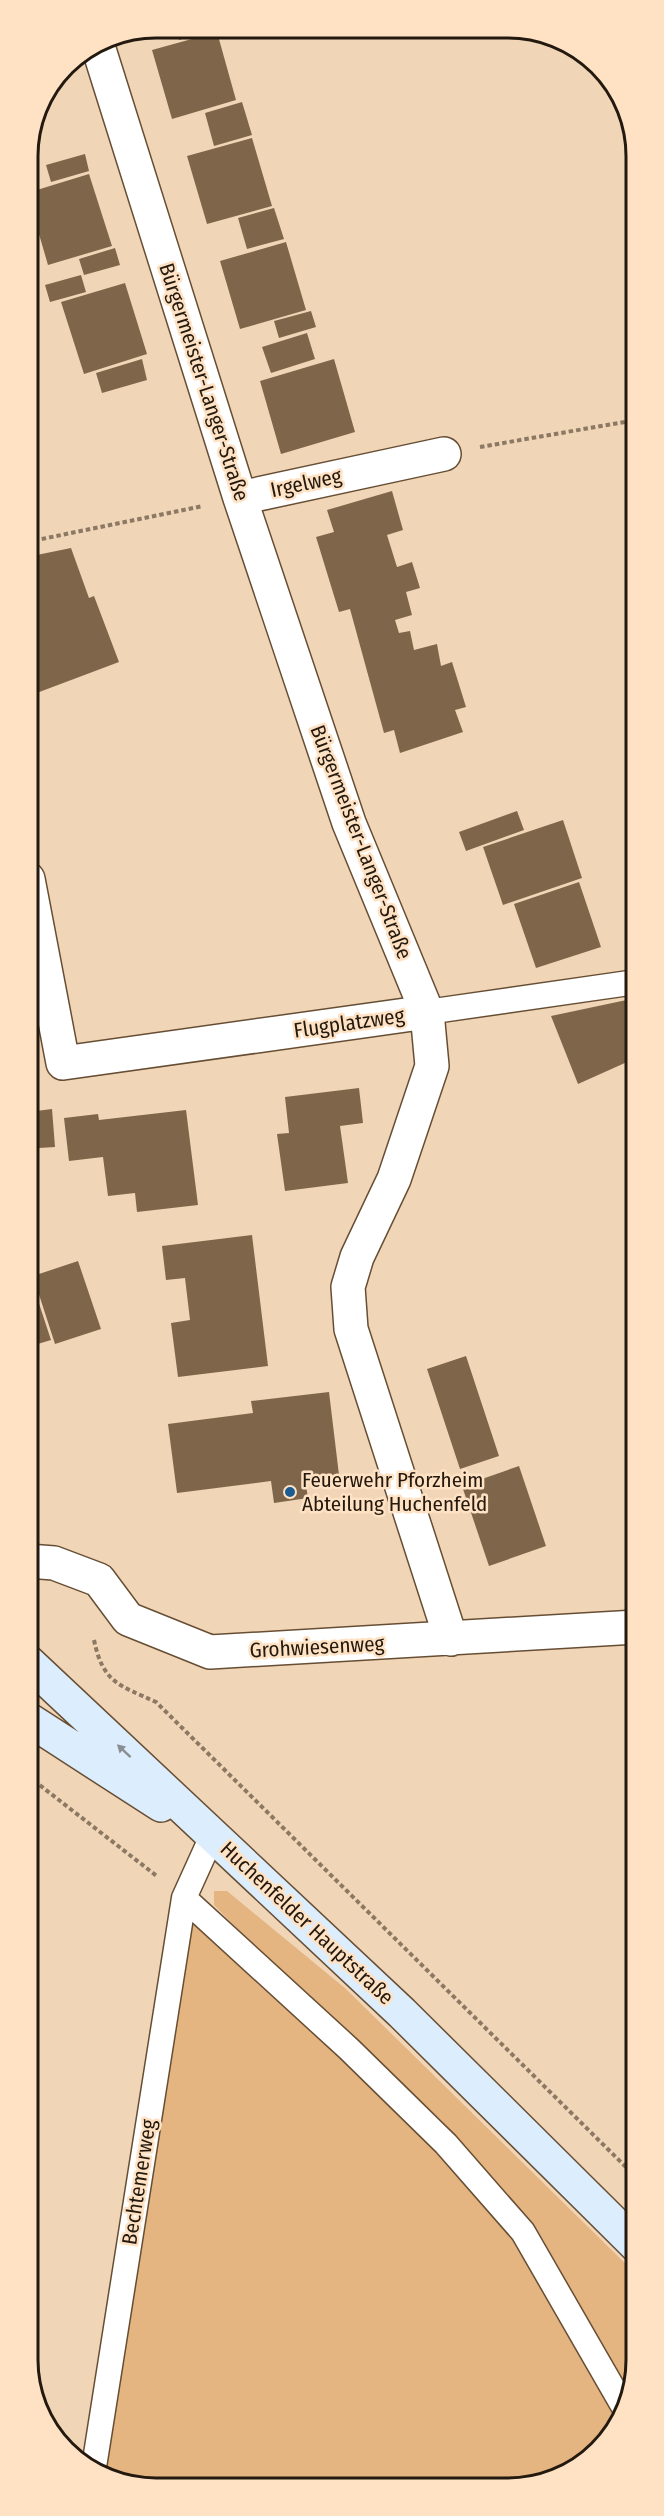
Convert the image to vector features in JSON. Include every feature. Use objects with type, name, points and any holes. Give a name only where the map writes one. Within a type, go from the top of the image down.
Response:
[{"type":"main road","name":"Huchenfelder Hauptstraße","points":[[38,1671],[402,2013],[626,2235]]},
{"type":"main road","name":"Huchenfelder Hauptstraße","points":[[38,1726],[145,1796],[213,1834]]},
{"type":"street","name":"Bürgermeister-Langer-Straße","points":[[100,51],[240,498],[349,823],[427,1012],[432,1066],[394,1179],[357,1257],[348,1287],[351,1329],[451,1640]]},
{"type":"street","name":"Irgelweg","points":[[240,498],[444,453]]},
{"type":"street","name":"Flugplatzweg","points":[[38,932],[63,1063],[427,1012]]},
{"type":"street","points":[[38,1562],[54,1563],[99,1580]]},
{"type":"street","name":"Grohwiesenweg","points":[[99,1580],[128,1619],[210,1652],[451,1640],[626,1628]]},
{"type":"lane","name":"Flugplatzweg","points":[[427,1012],[626,983]]},
{"type":"lane","name":"Bechtemerweg","points":[[95,2462],[184,1898],[213,1834]]},
{"type":"lane","points":[[184,1898],[349,2049],[446,2144],[523,2232],[620,2400]]},
{"type":"path","points":[[444,453],[626,422]]},
{"type":"path","points":[[38,540],[240,498]]},
{"type":"path","points":[[99,1580],[92,1629],[99,1663],[118,1684],[156,1702],[626,2167]]},
{"type":"path","points":[[38,1784],[184,1898]]},
{"type":"shaded area","points":[[214,1891],[227,1891],[346,1989],[626,2264],[624,2382],[539,2233],[441,2120],[279,1971],[214,1905]]},
{"type":"shaded area","points":[[184,1898],[436,2144],[522,2243],[614,2412],[607,2426],[592,2444],[568,2463],[554,2470],[524,2477],[148,2478],[117,2472],[95,2462]]},
{"type":"building","points":[[195,38],[219,38],[236,100],[172,119],[152,50]]},
{"type":"building","points":[[242,102],[252,135],[214,146],[205,113]]},
{"type":"building","points":[[252,138],[272,206],[207,224],[187,156]]},
{"type":"building","points":[[85,154],[89,171],[51,182],[46,165]]},
{"type":"building","points":[[89,174],[112,246],[48,265],[38,231],[38,190]]},
{"type":"building","points":[[274,208],[284,239],[247,249],[238,218]]},
{"type":"building","points":[[286,242],[306,310],[240,329],[220,261]]},
{"type":"building","points":[[115,248],[120,265],[84,275],[79,259]]},
{"type":"building","points":[[81,275],[86,292],[50,302],[45,285]]},
{"type":"building","points":[[125,283],[147,354],[84,374],[61,302]]},
{"type":"building","points":[[311,311],[316,327],[279,338],[274,321]]},
{"type":"building","points":[[307,333],[315,359],[271,373],[262,347]]},
{"type":"building","points":[[142,359],[147,380],[102,393],[96,373]]},
{"type":"building","points":[[334,359],[355,432],[281,454],[260,381]]},
{"type":"building","points":[[392,491],[403,530],[387,535],[397,567],[412,562],[420,588],[406,592],[412,615],[395,620],[399,633],[410,631],[414,650],[437,644],[441,666],[452,662],[466,707],[455,710],[463,732],[400,753],[394,730],[384,733],[350,609],[339,612],[316,537],[334,532],[327,510]]},
{"type":"building","points":[[71,548],[89,598],[94,596],[119,662],[38,692],[38,555]]},
{"type":"building","points":[[517,811],[524,830],[466,851],[459,832]]},
{"type":"building","points":[[563,820],[582,878],[503,905],[483,847]]},
{"type":"building","points":[[579,882],[601,947],[536,968],[514,904]]},
{"type":"building","points":[[626,1000],[626,1062],[578,1084],[551,1016]]},
{"type":"building","points":[[359,1088],[363,1123],[340,1126],[348,1183],[285,1191],[277,1134],[289,1133],[285,1097]]},
{"type":"building","points":[[52,1109],[55,1147],[39,1148],[38,1111]]},
{"type":"building","points":[[186,1110],[198,1205],[137,1212],[135,1193],[108,1196],[103,1157],[69,1161],[64,1118],[98,1114],[99,1120]]},
{"type":"building","points":[[252,1235],[268,1366],[178,1377],[171,1323],[190,1320],[185,1278],[166,1280],[162,1246]]},
{"type":"building","points":[[78,1261],[101,1329],[55,1344],[38,1291],[38,1274]]},
{"type":"building","points":[[38,1300],[51,1340],[38,1344]]},
{"type":"building","points":[[466,1356],[499,1456],[460,1469],[427,1369]]},
{"type":"building","points":[[329,1392],[339,1475],[305,1479],[308,1498],[274,1503],[271,1481],[177,1493],[168,1424],[253,1413],[251,1401]]},
{"type":"building","points":[[519,1466],[546,1546],[489,1566],[462,1486]]},
{"type":"place","name":"Feuerwehr Pforzheim Abteilung Huchenfeld","points":[[290,1492]]}]
